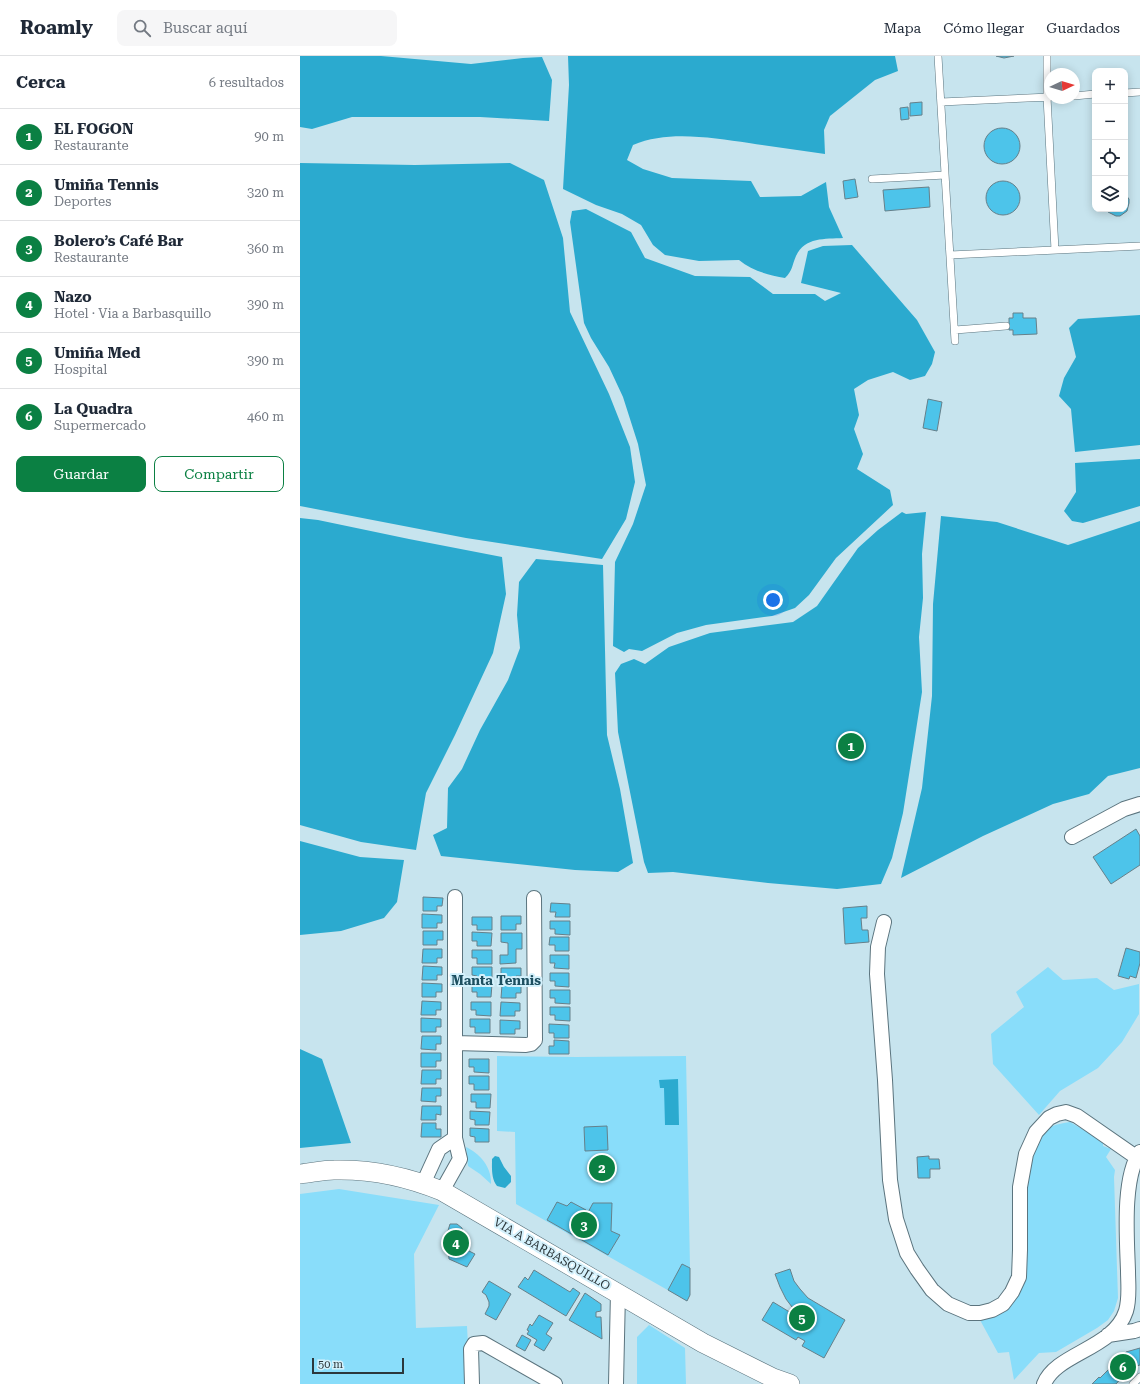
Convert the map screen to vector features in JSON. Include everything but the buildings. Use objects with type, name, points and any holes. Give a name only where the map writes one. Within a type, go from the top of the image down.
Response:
[{"type":"main road","name":"VIA A BARBASQUILLO","points":[[300,1174],[332,1170],[360,1170],[376,1172],[423,1184],[442,1191],[704,1342],[773,1378],[790,1384]]},
{"type":"street","points":[[1072,837],[1124,810],[1140,804]]},
{"type":"street","points":[[442,1191],[460,1159],[455,1138],[455,898]]},
{"type":"street","points":[[455,1043],[526,1045],[531,1044],[535,1040],[534,898]]},
{"type":"street","points":[[884,922],[878,947],[877,974],[885,1080],[890,1180],[896,1219],[907,1253],[932,1290],[948,1304],[969,1312],[980,1313],[992,1310],[1003,1304],[1012,1292],[1019,1277],[1020,1187],[1026,1154],[1036,1132],[1049,1118],[1066,1112],[1077,1116],[1138,1154],[1129,1183],[1127,1234],[1129,1292],[1126,1310],[1121,1323],[1108,1336],[1058,1366],[1047,1377],[1044,1384]]},
{"type":"street","points":[[423,1184],[439,1149],[455,1138]]},
{"type":"street","points":[[616,1384],[618,1292]]},
{"type":"street","points":[[1108,1336],[1140,1329]]},
{"type":"street","points":[[472,1384],[471,1349],[474,1344],[483,1343],[555,1384]]},
{"type":"lane","points":[[938,56],[955,341]]},
{"type":"lane","points":[[1047,56],[1047,68]]},
{"type":"lane","points":[[1128,93],[1140,92]]},
{"type":"lane","points":[[1080,95],[1092,94]]},
{"type":"lane","points":[[941,102],[1044,97]]},
{"type":"lane","points":[[1048,104],[1055,250]]},
{"type":"lane","points":[[872,179],[945,175]]},
{"type":"lane","points":[[950,255],[1140,246]]},
{"type":"lane","points":[[955,330],[1006,326]]},
{"type":"lane","points":[[1133,1384],[1140,1377]]},
{"type":"shaded area","points":[[300,56],[381,56],[471,64],[542,57],[552,80],[549,121],[480,117],[352,117],[312,129],[300,127]]},
{"type":"shaded area","points":[[568,56],[895,56],[898,71],[875,80],[830,116],[824,130],[825,154],[690,136],[676,136],[647,140],[633,145],[627,160],[643,169],[672,178],[751,181],[760,197],[801,196],[826,182],[829,207],[843,238],[816,240],[805,245],[796,256],[791,270],[785,278],[755,270],[739,260],[699,261],[665,255],[653,245],[641,225],[622,214],[596,205],[563,189],[569,85]]},
{"type":"shaded area","points":[[300,163],[415,165],[510,163],[544,180],[563,238],[570,312],[609,394],[630,447],[635,482],[626,519],[602,559],[466,538],[300,506]]},
{"type":"shaded area","points":[[586,209],[631,232],[645,258],[695,276],[750,277],[773,294],[815,294],[825,301],[841,293],[801,283],[808,251],[823,246],[852,245],[917,320],[935,352],[932,364],[925,376],[910,380],[893,372],[868,380],[854,389],[859,415],[854,429],[863,454],[857,469],[890,490],[893,505],[836,558],[809,595],[795,608],[772,616],[706,625],[677,633],[642,651],[629,649],[624,652],[613,646],[615,562],[633,524],[646,485],[638,444],[623,397],[609,367],[591,338],[584,323],[570,222],[572,211]]},
{"type":"shaded area","points":[[1140,315],[1140,445],[1075,452],[1071,409],[1059,396],[1064,378],[1076,357],[1069,328],[1078,319]]},
{"type":"shaded area","points":[[1140,459],[1140,506],[1083,523],[1072,521],[1064,511],[1076,492],[1075,463]]},
{"type":"shaded area","points":[[902,512],[906,514],[926,512],[922,554],[923,598],[919,637],[922,692],[903,813],[892,858],[881,884],[837,889],[673,872],[648,873],[644,862],[618,732],[615,673],[621,664],[634,659],[645,664],[669,647],[710,633],[793,622],[817,606],[858,548],[878,530]]},
{"type":"shaded area","points":[[941,516],[997,522],[1068,545],[1140,521],[1140,768],[1108,776],[1089,794],[1053,804],[983,836],[901,878],[922,788],[932,696],[933,604]]},
{"type":"shaded area","points":[[300,518],[318,520],[502,557],[506,594],[493,653],[426,793],[416,850],[361,842],[300,825]]},
{"type":"shaded area","points":[[536,559],[603,565],[607,735],[620,789],[633,863],[618,872],[575,870],[441,856],[433,835],[447,828],[448,788],[462,769],[480,730],[508,680],[520,648],[517,615],[519,582]]},
{"type":"shaded area","points":[[300,841],[360,857],[404,860],[397,902],[384,918],[341,931],[300,935]]},
{"type":"shaded area","points":[[1048,967],[1063,980],[1097,978],[1114,990],[1139,984],[1139,1014],[1122,1042],[1098,1068],[1060,1091],[1039,1115],[993,1064],[991,1034],[1024,1007],[1016,992]]},
{"type":"shaded area","points":[[300,1049],[322,1059],[351,1143],[300,1148]]},
{"type":"shaded area","points":[[497,1056],[686,1056],[690,1268],[687,1301],[516,1204],[515,1132],[497,1131]]},
{"type":"shaded area","points":[[678,1079],[679,1125],[665,1125],[664,1088],[660,1088],[659,1080]]},
{"type":"shaded area","points":[[1070,1122],[1094,1136],[1103,1139],[1103,1146],[1111,1149],[1106,1157],[1115,1170],[1118,1298],[1114,1311],[1108,1320],[1056,1352],[1039,1353],[1014,1380],[1009,1352],[998,1353],[980,1320],[1008,1305],[1025,1203],[1028,1168],[1035,1143],[1041,1133],[1048,1128]]},
{"type":"shaded area","points":[[466,1147],[476,1153],[484,1162],[491,1178],[491,1184],[468,1166]]},
{"type":"shaded area","points":[[495,1156],[499,1157],[511,1176],[511,1182],[505,1188],[497,1186],[494,1180],[492,1173],[492,1159]]},
{"type":"shaded area","points":[[339,1189],[439,1205],[414,1254],[416,1328],[467,1326],[470,1384],[300,1384],[300,1194]]},
{"type":"shaded area","points":[[649,1325],[685,1348],[686,1384],[637,1384],[637,1337]]},
{"type":"place","name":"EL FOGON","points":[[851,746]]},
{"type":"place","name":"Umiña Tennis","points":[[602,1168]]},
{"type":"place","name":"Bolero’s Café Bar","points":[[584,1225]]},
{"type":"place","name":"Nazo","points":[[456,1243]]},
{"type":"place","name":"Umiña Med","points":[[802,1318]]},
{"type":"place","name":"La Quadra","points":[[1123,1367]]},
{"type":"district","name":"Manta Tennis","points":[[496,980]]}]
